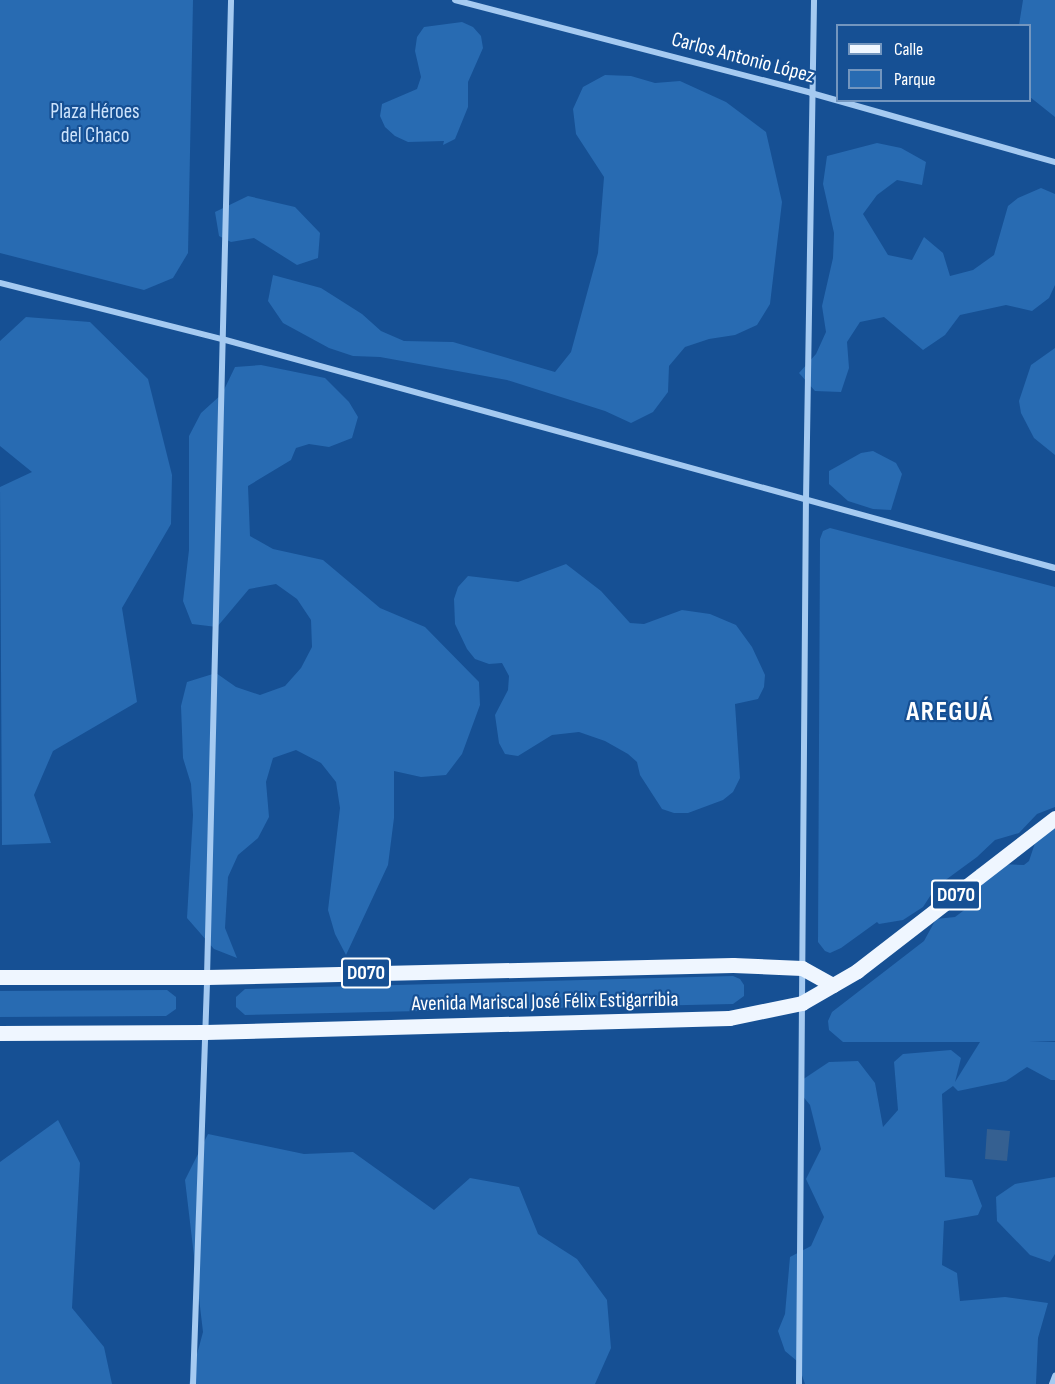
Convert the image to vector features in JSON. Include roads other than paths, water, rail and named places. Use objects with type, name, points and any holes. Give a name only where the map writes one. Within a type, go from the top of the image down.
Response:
[{"type":"main road","name":"Avenida Mariscal José Félix Estigarribia","points":[[0,1033],[205,1032],[729,1018],[802,1003],[857,971],[1055,818]]},
{"type":"main road","name":"Avenida Mariscal José Félix Estigarribia","points":[[0,977],[207,977],[733,965],[802,968],[833,985]]},
{"type":"street","points":[[193,1384],[207,977],[231,0]]},
{"type":"street","name":"Carlos Antonio López","points":[[455,0],[836,100]]},
{"type":"street","points":[[799,1384],[806,500],[814,0]]},
{"type":"street","name":"Carlos Antonio López","points":[[843,102],[1055,162]]},
{"type":"street","points":[[0,283],[222,339],[1055,568]]},
{"type":"street","points":[[1052,1384],[1055,1376]]},
{"type":"district","name":"AREGUÁ","points":[[950,713]]},
{"type":"park label","name":"Plaza Héroes del Chaco","points":[[95,124]]}]
